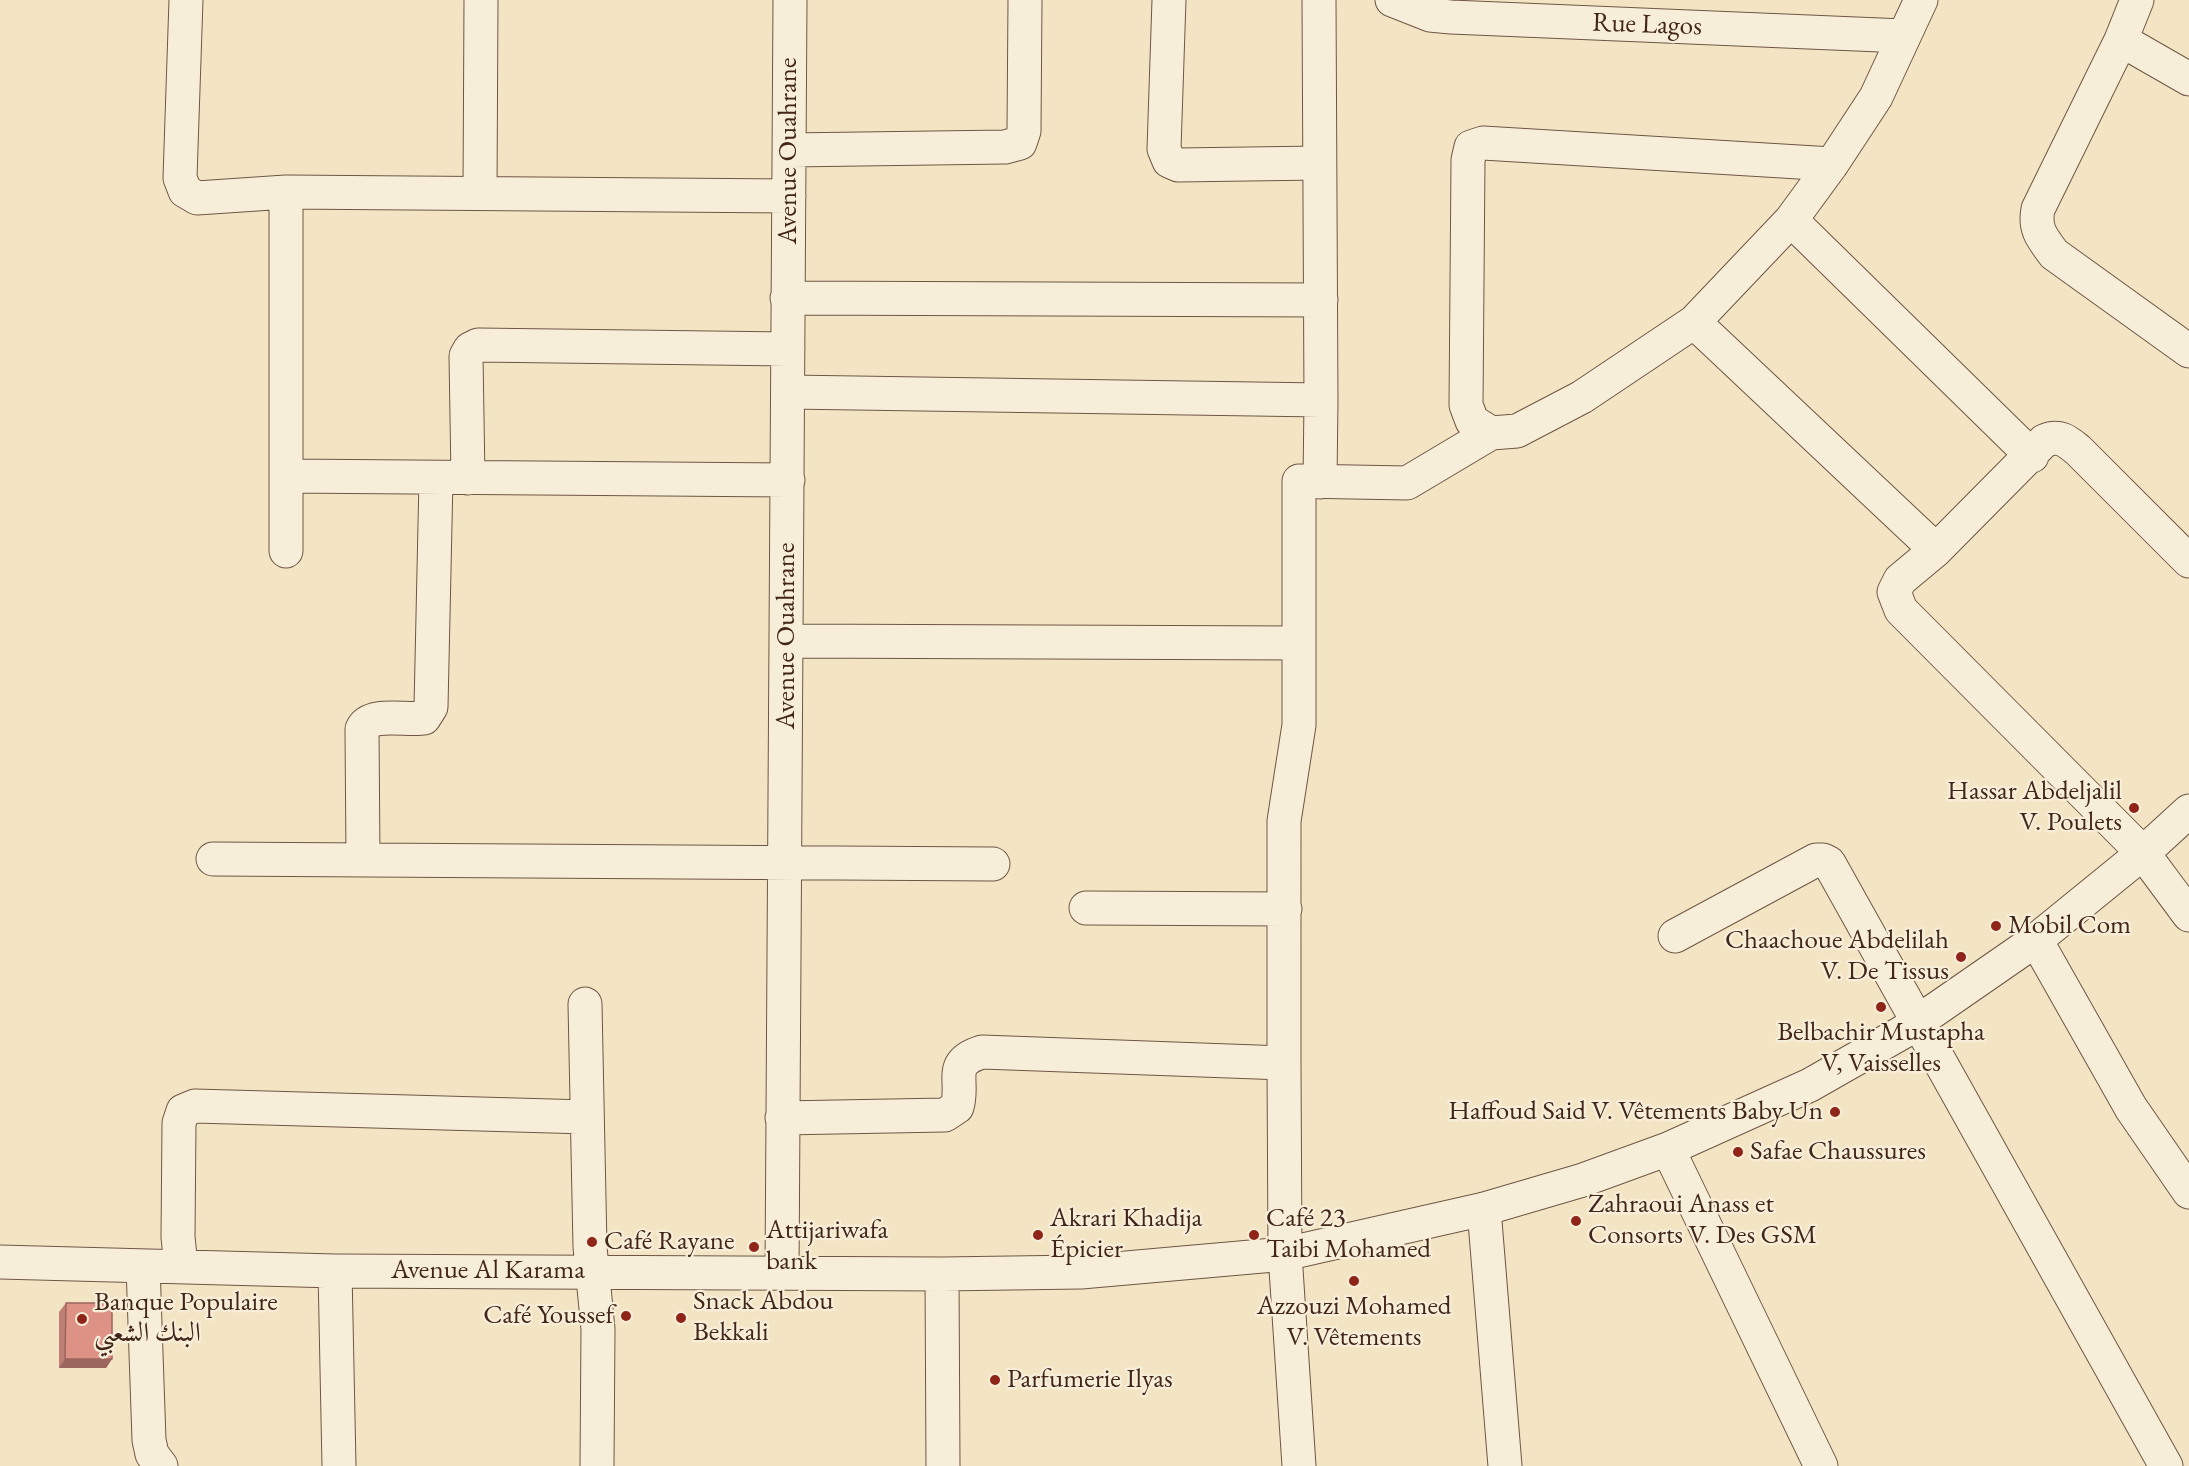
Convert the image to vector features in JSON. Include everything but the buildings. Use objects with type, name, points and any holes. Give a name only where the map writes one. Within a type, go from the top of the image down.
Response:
[{"type":"street","points":[[186,0],[180,178],[185,190],[197,198],[286,192],[789,196]]},
{"type":"street","points":[[480,193],[481,0]]},
{"type":"street","name":"Avenue Ouahrane","points":[[782,1273],[788,641],[787,298],[790,0]]},
{"type":"street","points":[[789,150],[1005,147],[1020,143],[1024,131],[1025,0]]},
{"type":"street","points":[[1169,0],[1164,149],[1169,161],[1178,165],[1319,163]]},
{"type":"street","points":[[1319,0],[1320,482]]},
{"type":"street","name":"Rue Lagos","points":[[1392,0],[1430,15],[1451,17],[1904,36]]},
{"type":"street","points":[[1299,1466],[1285,1254],[1284,820],[1299,724],[1299,481],[1407,483],[1491,433],[1517,431],[1582,397],[1694,322],[1791,220],[1832,164],[1876,97],[1921,0]]},
{"type":"street","points":[[2138,0],[2121,40],[2038,209],[2036,220],[2038,234],[2054,254],[2189,351]]},
{"type":"street","points":[[2121,40],[2189,79]]},
{"type":"street","points":[[1491,433],[1472,421],[1466,405],[1468,160],[1471,147],[1483,143],[1832,164]]},
{"type":"street","points":[[286,192],[286,551]]},
{"type":"street","points":[[1791,220],[2032,456]]},
{"type":"street","points":[[787,298],[1321,300]]},
{"type":"street","points":[[1694,322],[1936,550]]},
{"type":"street","points":[[468,478],[466,356],[470,349],[478,345],[788,349]]},
{"type":"street","points":[[789,392],[1321,400]]},
{"type":"street","points":[[2189,561],[2064,439],[2052,437],[2044,441],[2032,456],[1936,550],[1900,580],[1894,592],[1901,610],[2144,853],[2189,915]]},
{"type":"street","points":[[287,476],[436,479],[788,480]]},
{"type":"street","points":[[363,860],[362,729],[364,724],[372,720],[424,718],[432,707],[436,479]]},
{"type":"street","points":[[788,641],[1299,643]]},
{"type":"street","name":"Avenue Al Karama","points":[[0,1262],[335,1271],[942,1274],[1081,1272],[1285,1254],[1484,1209],[1583,1180],[1668,1149],[1810,1085],[1919,1022],[2036,940],[2144,853],[2189,811]]},
{"type":"street","points":[[213,860],[785,861],[993,864]]},
{"type":"street","points":[[1675,936],[1816,860],[1829,863],[2166,1466]]},
{"type":"street","points":[[1086,908],[1285,909]]},
{"type":"street","points":[[2036,940],[2131,1108],[2189,1192]]},
{"type":"street","points":[[585,1004],[593,1272],[598,1329],[597,1466]]},
{"type":"street","points":[[782,1118],[945,1115],[957,1107],[958,1074],[962,1062],[970,1056],[982,1053],[1284,1063]]},
{"type":"street","points":[[182,1266],[178,1237],[179,1123],[183,1111],[195,1106],[587,1118]]},
{"type":"street","points":[[1668,1149],[1821,1466]]},
{"type":"street","points":[[1484,1209],[1505,1466]]},
{"type":"street","points":[[143,1266],[149,1440],[152,1454],[161,1466]]},
{"type":"street","points":[[335,1271],[339,1466]]},
{"type":"street","points":[[942,1274],[944,1466]]},
{"type":"place","name":"Hassar Abdeljalil V. Poulets","points":[[2134,808]]},
{"type":"place","name":"Mobil Com","points":[[1996,926]]},
{"type":"place","name":"Chaachoue Abdelilah V. De Tissus","points":[[1961,957]]},
{"type":"place","name":"Belbachir Mustapha V, Vaisselles","points":[[1881,1007]]},
{"type":"place","name":"Haffoud Said V. Vêtements Baby Un","points":[[1835,1112]]},
{"type":"place","name":"Safae Chaussures","points":[[1738,1152]]},
{"type":"place","name":"Zahraoui Anass et Consorts V. Des GSM","points":[[1576,1221]]},
{"type":"place","name":"Akrari Khadija Épicier","points":[[1038,1235]]},
{"type":"place","name":"Café 23 Taibi Mohamed","points":[[1254,1235]]},
{"type":"place","name":"Café Rayane","points":[[592,1242]]},
{"type":"place","name":"Attijariwafa bank","points":[[754,1247]]},
{"type":"place","name":"Azzouzi Mohamed V. Vêtements","points":[[1354,1281]]},
{"type":"place","name":"Café Youssef","points":[[626,1316]]},
{"type":"place","name":"Snack Abdou Bekkali","points":[[681,1318]]},
{"type":"place","name":"Banque Populaire البنك الشعبي","points":[[82,1319]]},
{"type":"place","name":"Parfumerie Ilyas","points":[[995,1380]]}]
